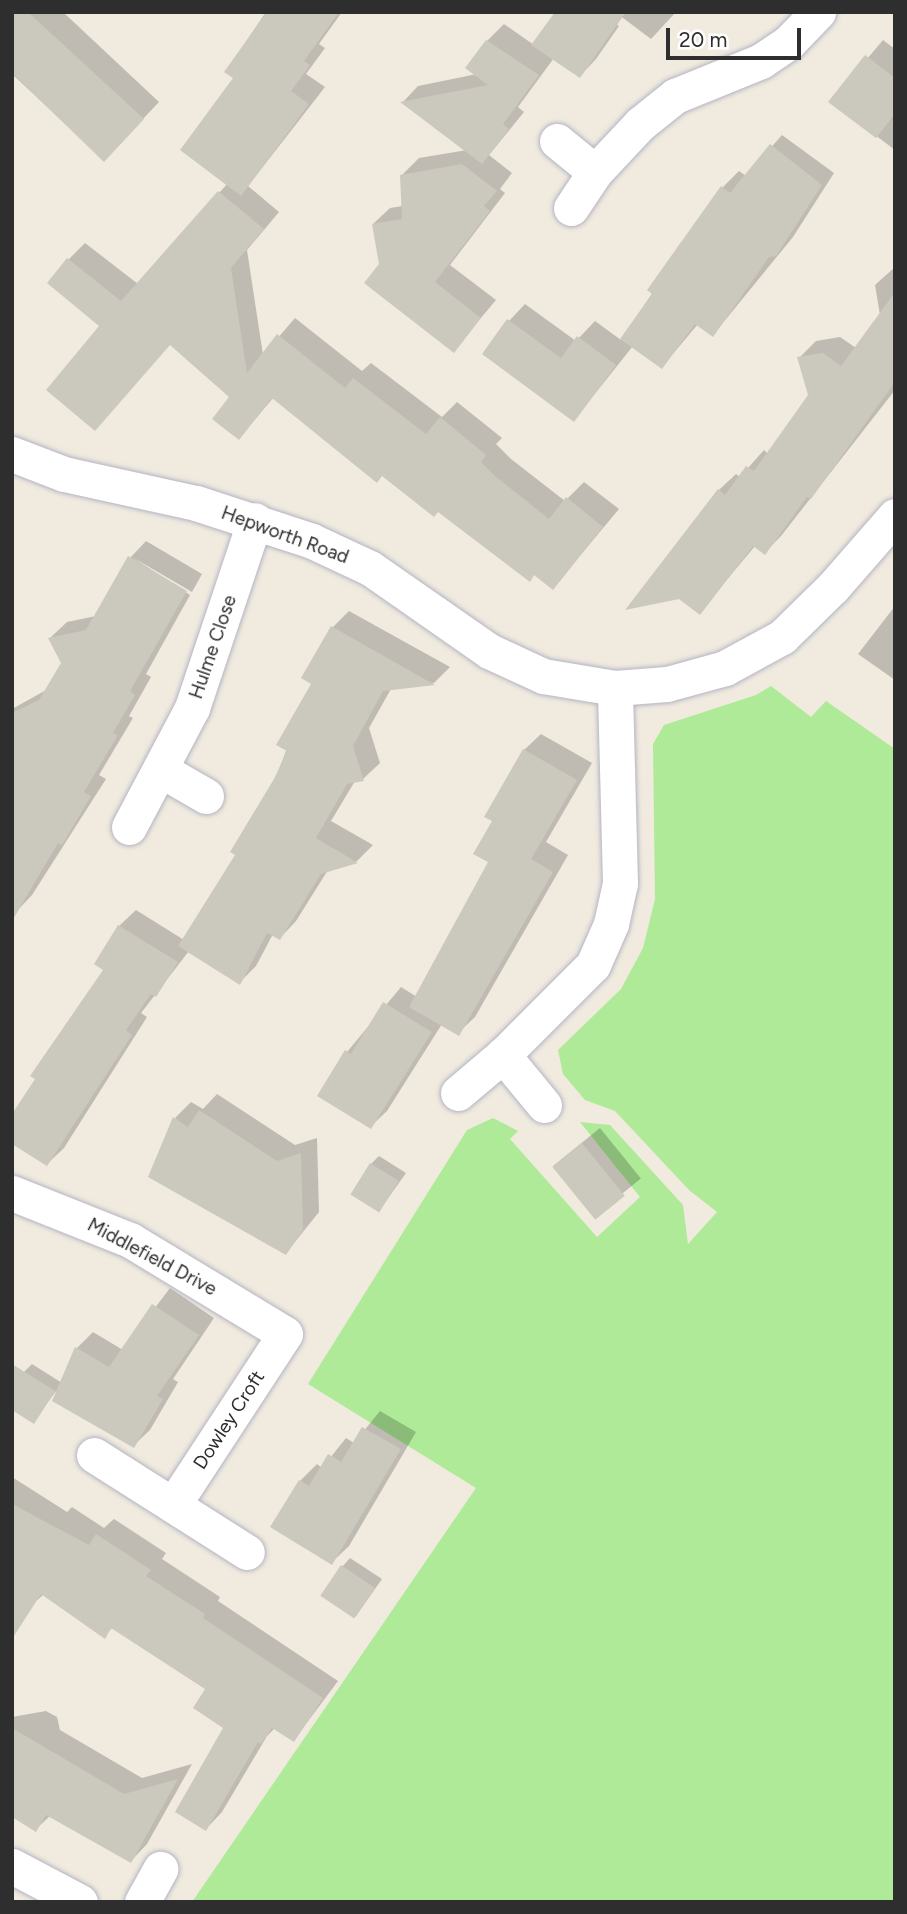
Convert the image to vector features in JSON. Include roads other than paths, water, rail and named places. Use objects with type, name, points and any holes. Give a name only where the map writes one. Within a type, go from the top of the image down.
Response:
[{"type":"street","points":[[571,208],[595,172],[640,124],[676,96],[761,61],[789,42],[818,12]]},
{"type":"street","points":[[556,141],[595,172]]},
{"type":"street","name":"Hepworth Road","points":[[12,454],[64,474],[255,520],[370,568],[489,651],[542,676],[615,688],[667,684],[725,668],[782,637],[833,587],[895,516]]},
{"type":"street","name":"Hulme Close","points":[[129,827],[192,708],[255,520]]},
{"type":"street","points":[[458,1093],[503,1055],[593,965],[611,924],[620,883],[615,688]]},
{"type":"street","points":[[161,770],[206,796]]},
{"type":"street","points":[[503,1055],[544,1105]]},
{"type":"street","name":"Middlefield Drive","points":[[12,1193],[130,1240],[285,1334]]},
{"type":"street","name":"Dowley Croft","points":[[173,1505],[285,1334]]},
{"type":"street","points":[[94,1455],[247,1552]]},
{"type":"street","points":[[12,1866],[80,1902]]},
{"type":"street","points":[[142,1902],[160,1869]]}]
